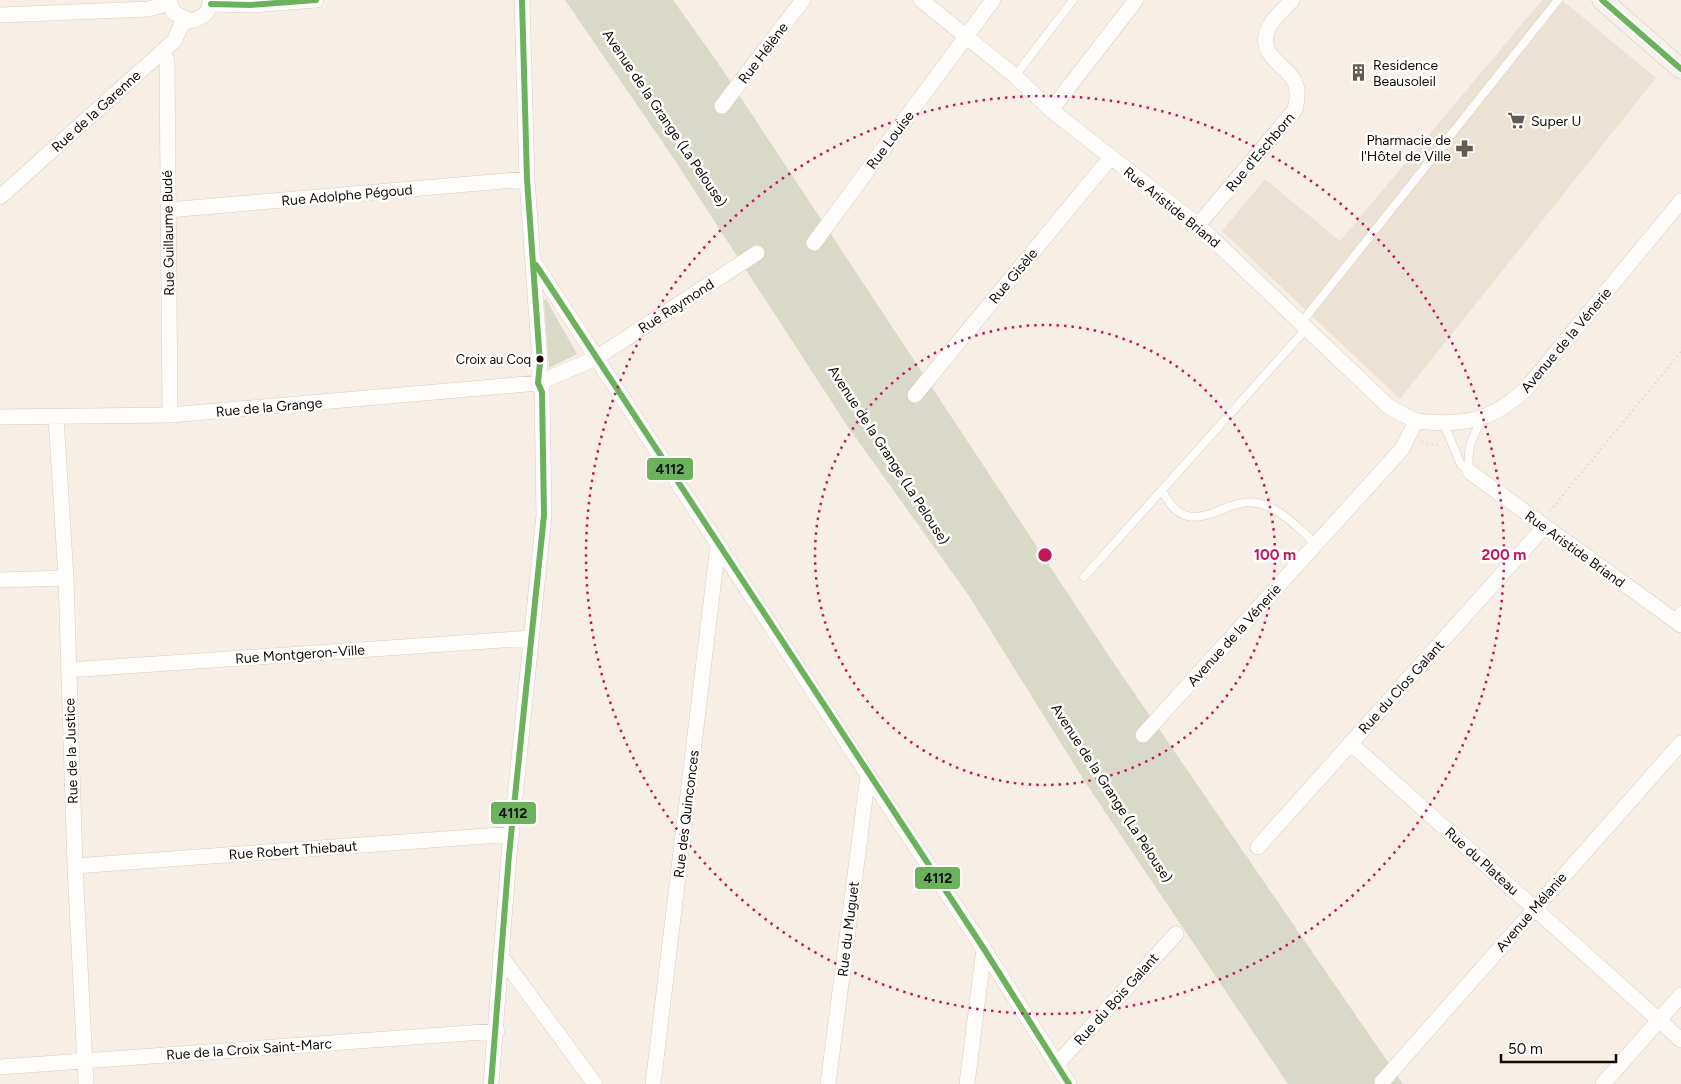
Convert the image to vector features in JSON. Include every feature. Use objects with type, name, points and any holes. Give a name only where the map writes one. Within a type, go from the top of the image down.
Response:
[{"type":"main road","points":[[1602,0],[1681,69]]},
{"type":"street","points":[[0,15],[149,9],[169,1],[174,13],[184,20],[190,21],[204,16],[210,2],[250,5],[316,0]]},
{"type":"street","points":[[491,1084],[497,1031],[500,955],[544,514],[542,392],[538,383],[540,363],[527,179],[522,0]]},
{"type":"street","name":"Rue Hélène","points":[[722,106],[803,0]]},
{"type":"street","name":"Rue Aristide Briand","points":[[921,0],[1014,76],[1051,110],[1198,225],[1389,407],[1416,421]]},
{"type":"street","name":"Rue Louise","points":[[814,242],[992,0]]},
{"type":"street","points":[[1051,110],[1136,0]]},
{"type":"street","name":"Rue d'Eschborn","points":[[1198,225],[1295,110],[1298,89],[1289,71],[1274,61],[1266,45],[1269,28],[1292,0]]},
{"type":"street","name":"Rue de la Garenne","points":[[0,197],[174,41],[184,20]]},
{"type":"street","name":"Rue Guillaume Budé","points":[[163,51],[167,61],[170,416]]},
{"type":"street","name":"Rue Gisèle","points":[[915,395],[1111,158]]},
{"type":"street","name":"Rue Adolphe Pégoud","points":[[168,210],[527,179]]},
{"type":"street","name":"Avenue de la Vénerie","points":[[1143,735],[1402,449],[1416,421],[1444,424],[1482,418],[1497,413],[1526,389],[1681,202]]},
{"type":"street","name":"Rue Raymond","points":[[538,383],[596,358],[757,253]]},
{"type":"street","points":[[533,260],[868,775],[984,949],[1069,1084]]},
{"type":"street","name":"Rue de la Grange","points":[[0,417],[170,416],[538,383]]},
{"type":"street","name":"Rue de la Justice","points":[[56,417],[66,578],[75,866],[86,1084]]},
{"type":"street","name":"Rue Aristide Briand","points":[[1470,472],[1544,527],[1678,618]]},
{"type":"street","name":"Rue du Clos Galant","points":[[1254,852],[1544,527]]},
{"type":"street","name":"Rue des Quinconces","points":[[653,1084],[718,545]]},
{"type":"street","points":[[0,580],[66,578]]},
{"type":"street","name":"Rue Montgeron-Ville","points":[[68,670],[531,638]]},
{"type":"street","name":"Rue du Plateau","points":[[1350,743],[1681,1040]]},
{"type":"street","name":"Avenue Mélanie","points":[[1382,1082],[1681,743]]},
{"type":"street","name":"Rue du Muguet","points":[[828,1084],[868,775]]},
{"type":"street","name":"Rue Robert Thiebaut","points":[[75,866],[512,834]]},
{"type":"street","name":"Rue du Bois Galant","points":[[1056,1065],[1174,936]]},
{"type":"street","points":[[967,1084],[984,949]]},
{"type":"street","points":[[500,955],[595,1084]]},
{"type":"street","points":[[1603,1084],[1681,995]]},
{"type":"street","name":"Rue de la Croix Saint-Marc","points":[[0,1067],[497,1031]]},
{"type":"lane","points":[[1014,76],[1073,0]]},
{"type":"lane","points":[[1084,577],[1304,326],[1558,0]]},
{"type":"lane","points":[[1470,472],[1467,462],[1470,442],[1482,418]]},
{"type":"lane","name":"Rue Aristide Briand","points":[[1444,424],[1461,465],[1470,472]]},
{"type":"lane","points":[[1162,490],[1170,506],[1187,516],[1208,515],[1254,502],[1275,508],[1316,544]]},
{"type":"path","name":"Avenue de la Grange (La Pelouse)","points":[[584,0],[674,127],[1303,1084]]},
{"type":"path","points":[[648,0],[814,242],[1143,735],[1238,866],[1382,1082]]},
{"type":"path","points":[[757,253],[814,242]]},
{"type":"path","points":[[1544,527],[1550,510],[1681,352]]},
{"type":"path","points":[[1174,936],[1177,942],[1184,935],[1180,929],[1190,912],[1254,852]]},
{"type":"shaded area","points":[[1542,0],[1562,0],[1656,78],[1400,399],[1222,231],[1265,179],[1340,241]]},
{"type":"green space","points":[[565,0],[673,0],[718,63],[1115,665],[1403,1084],[1288,1084],[1087,785],[969,596],[846,424],[674,159]]},
{"type":"green space","points":[[546,299],[577,354],[549,368],[544,300]]},
{"type":"transit line","name":"4112","points":[[211,4],[251,5],[316,0]]},
{"type":"transit line","name":"4112","points":[[491,1084],[509,855],[544,515],[542,392],[538,383],[540,363],[527,179],[522,0]]},
{"type":"transit line","name":"4112","points":[[1602,0],[1681,69]]},
{"type":"transit line","name":"4112","points":[[536,265],[984,949],[1069,1084]]},
{"type":"place","name":"Residence Beausoleil","points":[[1359,73]]},
{"type":"place","name":"Super U","points":[[1517,121]]},
{"type":"place","name":"Pharmacie de l'Hôtel de Ville","points":[[1465,148]]},
{"type":"place","name":"Croix au Coq","points":[[540,359]]}]
